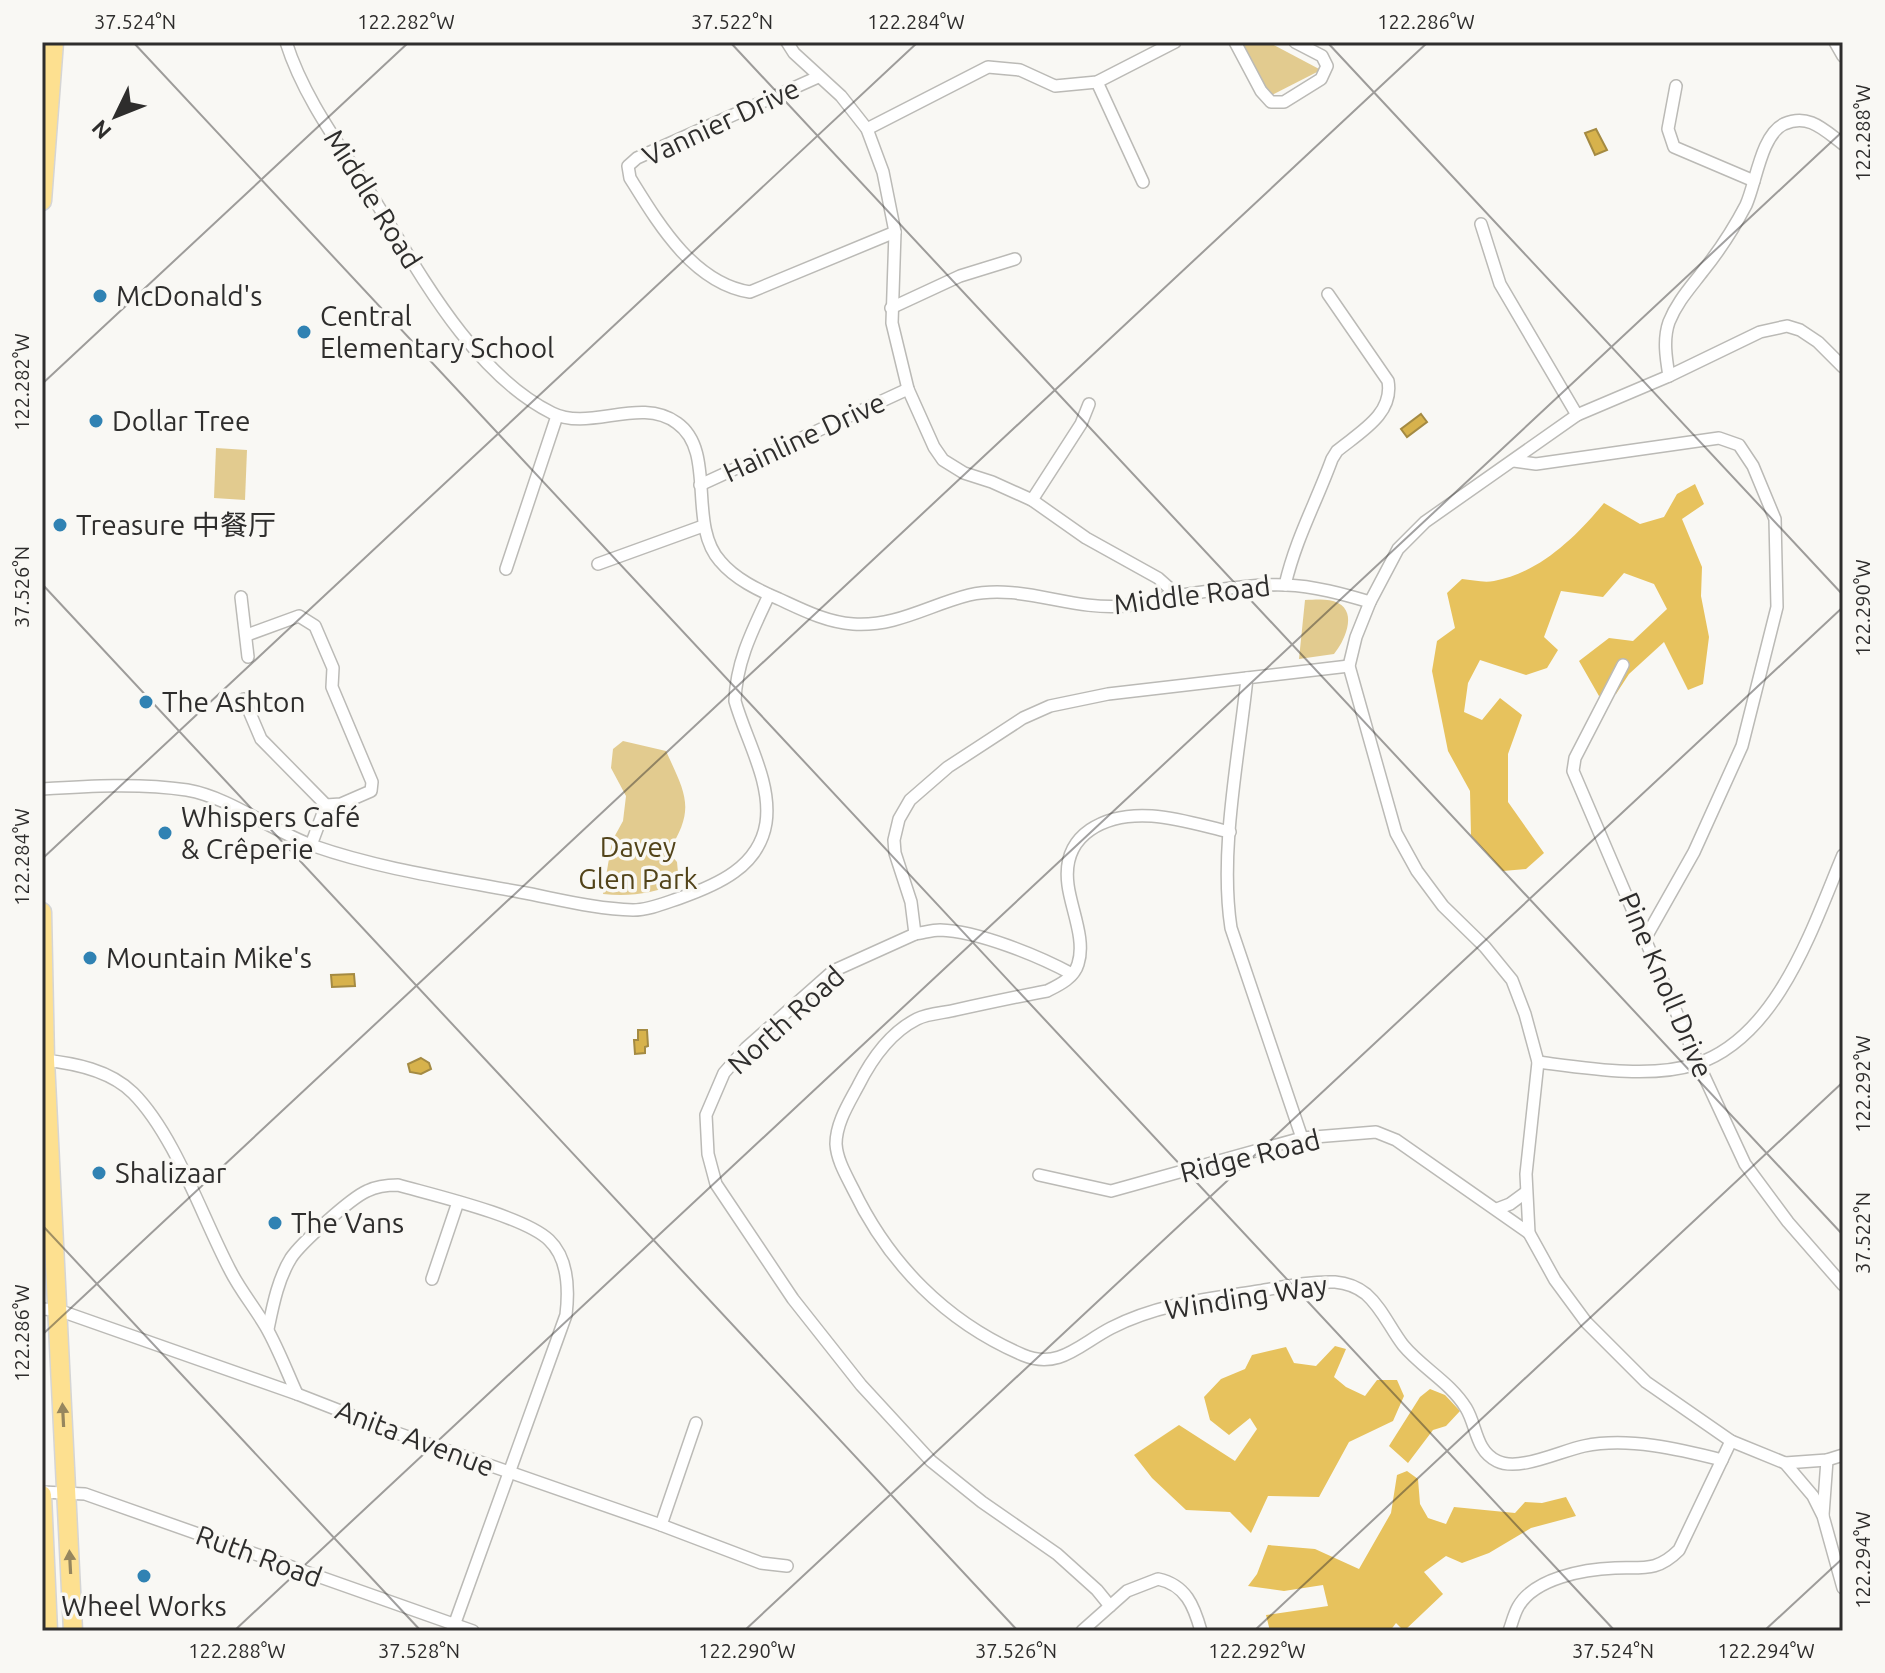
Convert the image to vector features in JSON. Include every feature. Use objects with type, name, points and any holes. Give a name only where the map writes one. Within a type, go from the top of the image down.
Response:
[{"type":"main road","points":[[42,201],[54,42]]},
{"type":"main road","points":[[42,912],[50,1310],[67,1492],[73,1631]]},
{"type":"main road","points":[[42,1494],[48,1631]]},
{"type":"street","name":"Middle Road","points":[[286,42],[308,94],[449,318],[517,390],[557,416],[576,419],[642,413],[677,422],[695,447],[703,526],[709,546],[732,573],[769,595],[826,619],[873,624],[899,620],[969,595],[1005,591],[1091,606],[1125,606],[1177,595],[1285,585],[1370,602]]},
{"type":"street","points":[[787,42],[794,53],[841,96],[867,129],[883,172],[895,232],[892,323],[908,389],[943,460],[964,473],[1032,500],[1086,538],[1158,578],[1177,595]]},
{"type":"street","points":[[867,129],[988,67],[1020,70],[1055,86],[1097,82],[1175,42]]},
{"type":"street","points":[[1235,42],[1261,91],[1271,102],[1284,102],[1321,79],[1327,66],[1322,56],[1295,42]]},
{"type":"street","points":[[1835,42],[1843,56]]},
{"type":"street","name":"Vannier Drive","points":[[818,77],[637,158],[628,166],[630,178],[669,239],[714,278],[734,289],[750,292],[895,232]]},
{"type":"street","points":[[1097,82],[1143,182]]},
{"type":"street","points":[[1676,86],[1668,129],[1674,147],[1754,181]]},
{"type":"street","points":[[1669,376],[1665,350],[1668,326],[1676,306],[1732,229],[1747,202],[1768,141],[1780,126],[1797,119],[1810,120],[1843,144]]},
{"type":"street","points":[[1481,224],[1500,284],[1577,415]]},
{"type":"street","points":[[891,308],[960,276],[1015,259]]},
{"type":"street","points":[[1285,585],[1303,524],[1332,459],[1337,451],[1383,412],[1390,395],[1388,381],[1328,294]]},
{"type":"street","points":[[1843,367],[1818,342],[1800,330],[1787,326],[1760,332],[1669,376],[1577,415],[1425,522],[1407,538],[1370,602],[1349,666],[1396,833],[1417,871],[1443,906],[1485,947],[1512,980],[1525,1014],[1538,1062],[1525,1193],[1529,1233],[1555,1280],[1586,1322],[1624,1362],[1680,1407],[1731,1441],[1785,1463],[1827,1460],[1843,1455]]},
{"type":"street","name":"Hainline Drive","points":[[700,485],[908,389]]},
{"type":"street","points":[[1032,500],[1081,424],[1089,404]]},
{"type":"street","points":[[506,569],[557,416]]},
{"type":"street","points":[[1514,461],[1536,464],[1719,438],[1739,445],[1753,466],[1775,519],[1777,607],[1742,746],[1694,852],[1646,937]]},
{"type":"street","points":[[598,564],[703,526]]},
{"type":"street","points":[[42,789],[114,786],[188,790],[219,800],[311,845],[347,857],[592,907],[624,909],[658,906],[709,888],[731,876],[753,853],[766,825],[762,778],[742,727],[735,701],[735,685],[744,648],[769,595]]},
{"type":"street","points":[[241,597],[248,657]]},
{"type":"street","points":[[247,635],[299,616],[315,626],[333,668],[332,687],[372,782],[371,791],[356,799],[326,805]]},
{"type":"street","name":"Pine Knoll Drive","points":[[1623,665],[1575,758],[1573,771],[1698,1063],[1745,1164],[1797,1234],[1843,1285]]},
{"type":"street","points":[[1230,832],[1188,821],[1149,816],[1114,821],[1084,834],[1075,842],[1067,863],[1079,945],[1079,963],[1072,974],[1036,956],[973,936],[939,930],[915,934],[911,902],[895,853],[896,829],[910,800],[948,767],[1023,718],[1050,706],[1108,694],[1349,666]]},
{"type":"street","points":[[1247,678],[1226,898],[1231,928],[1302,1138]]},
{"type":"street","points":[[244,699],[261,739],[326,805]]},
{"type":"street","points":[[311,845],[326,805]]},
{"type":"street","points":[[1538,1062],[1639,1071],[1698,1063],[1734,1043],[1769,1009],[1807,944],[1843,855]]},
{"type":"street","name":"North Road","points":[[915,934],[833,971],[746,1048],[724,1073],[706,1115],[708,1154],[716,1184],[793,1299],[861,1385],[931,1461],[982,1502],[1057,1554],[1110,1606]]},
{"type":"street","name":"Winding Way","points":[[1072,974],[1047,991],[918,1018],[884,1045],[843,1115],[836,1142],[840,1162],[866,1216],[890,1254],[959,1321],[1024,1355],[1045,1362],[1058,1359],[1112,1328],[1160,1307],[1277,1288],[1348,1283],[1376,1303],[1402,1344],[1456,1393],[1469,1412],[1478,1440],[1486,1453],[1498,1462],[1514,1465],[1583,1446],[1608,1443],[1722,1460]]},
{"type":"street","points":[[43,1060],[81,1066],[112,1078],[132,1091],[149,1112],[197,1200],[231,1272],[268,1329],[297,1394]]},
{"type":"street","name":"Ridge Road","points":[[1039,1175],[1111,1191],[1302,1138],[1376,1132],[1396,1140],[1529,1233]]},
{"type":"street","points":[[268,1329],[274,1297],[291,1258],[308,1239],[364,1192],[383,1185],[398,1185],[530,1226],[550,1241],[565,1268],[569,1291],[566,1315],[453,1628]]},
{"type":"street","points":[[1497,1209],[1525,1193]]},
{"type":"street","points":[[432,1279],[458,1202]]},
{"type":"street","name":"Anita Avenue","points":[[50,1310],[297,1394],[761,1563],[787,1566]]},
{"type":"street","points":[[661,1525],[696,1423]]},
{"type":"street","points":[[1509,1631],[1518,1606],[1525,1598],[1532,1591],[1558,1579],[1594,1570],[1659,1566],[1669,1560],[1679,1550],[1731,1441]]},
{"type":"street","points":[[1823,1516],[1827,1460]]},
{"type":"street","points":[[1785,1463],[1813,1496],[1823,1516],[1843,1588]]},
{"type":"street","name":"Ruth Road","points":[[42,1494],[85,1494],[453,1628],[473,1631]]},
{"type":"street","points":[[1082,1631],[1096,1626],[1110,1606],[1127,1591],[1158,1579],[1185,1593],[1192,1603],[1201,1631]]},
{"type":"green space","points":[[1237,42],[1268,42],[1321,70],[1270,96]]},
{"type":"green space","points":[[216,448],[247,450],[245,500],[214,498]]},
{"type":"green space","points":[[1305,600],[1334,601],[1344,608],[1347,628],[1334,654],[1299,659]]},
{"type":"green space","name":"Davey Glen Park","points":[[623,741],[666,751],[679,779],[685,813],[668,852],[677,862],[679,883],[642,893],[603,894],[612,841],[623,821],[626,796],[611,768],[613,749]]},
{"type":"shaded area","points":[[1596,129],[1607,150],[1595,155],[1585,133]]},
{"type":"shaded area","points":[[1421,414],[1427,422],[1407,437],[1401,429]]},
{"type":"shaded area","points":[[1695,484],[1704,504],[1682,519],[1702,567],[1701,596],[1709,637],[1703,684],[1688,690],[1664,642],[1629,674],[1616,694],[1599,696],[1579,661],[1609,638],[1633,641],[1667,609],[1654,584],[1624,573],[1603,597],[1561,591],[1544,637],[1558,650],[1547,668],[1526,675],[1480,660],[1468,683],[1464,712],[1482,720],[1500,698],[1522,715],[1508,754],[1508,802],[1544,853],[1526,869],[1503,871],[1471,835],[1470,791],[1448,751],[1432,671],[1437,641],[1455,628],[1447,593],[1462,579],[1494,581],[1541,562],[1569,541],[1604,503],[1640,524],[1664,517],[1677,494]]},
{"type":"shaded area","points":[[354,974],[355,986],[332,987],[331,975]]},
{"type":"shaded area","points":[[638,1030],[647,1030],[648,1046],[645,1053],[635,1054],[634,1040],[638,1040]]},
{"type":"shaded area","points":[[421,1058],[429,1063],[431,1069],[421,1074],[410,1072],[408,1064]]},
{"type":"shaded area","points":[[1335,1346],[1346,1349],[1334,1377],[1346,1387],[1365,1396],[1377,1380],[1397,1380],[1404,1396],[1393,1421],[1349,1442],[1319,1497],[1268,1496],[1251,1533],[1230,1512],[1186,1510],[1152,1478],[1134,1455],[1179,1425],[1235,1461],[1257,1429],[1250,1418],[1229,1435],[1210,1420],[1204,1397],[1221,1379],[1245,1369],[1252,1355],[1286,1347],[1294,1363],[1316,1366]]},
{"type":"shaded area","points":[[1430,1389],[1445,1395],[1460,1411],[1446,1426],[1433,1430],[1408,1463],[1389,1446],[1420,1397]]},
{"type":"shaded area","points":[[1407,1471],[1418,1479],[1420,1504],[1428,1518],[1446,1524],[1454,1507],[1515,1513],[1525,1502],[1542,1503],[1566,1497],[1576,1516],[1531,1528],[1489,1553],[1462,1563],[1446,1556],[1424,1572],[1443,1594],[1404,1631],[1396,1623],[1390,1631],[1270,1631],[1266,1615],[1328,1606],[1323,1585],[1284,1591],[1248,1586],[1257,1574],[1268,1545],[1315,1549],[1359,1569],[1391,1513],[1397,1475]]},
{"type":"place","name":"McDonald's","points":[[100,296]]},
{"type":"place","name":"Central Elementary School","points":[[304,332]]},
{"type":"place","name":"Dollar Tree","points":[[96,421]]},
{"type":"place","name":"Treasure 中餐厅","points":[[60,525]]},
{"type":"place","name":"The Ashton","points":[[146,702]]},
{"type":"place","name":"Whispers Café & Crêperie","points":[[165,833]]},
{"type":"place","name":"Mountain Mike's","points":[[90,958]]},
{"type":"place","name":"Shalizaar","points":[[99,1173]]},
{"type":"place","name":"The Vans","points":[[275,1223]]},
{"type":"place","name":"Wheel Works","points":[[144,1576]]}]
